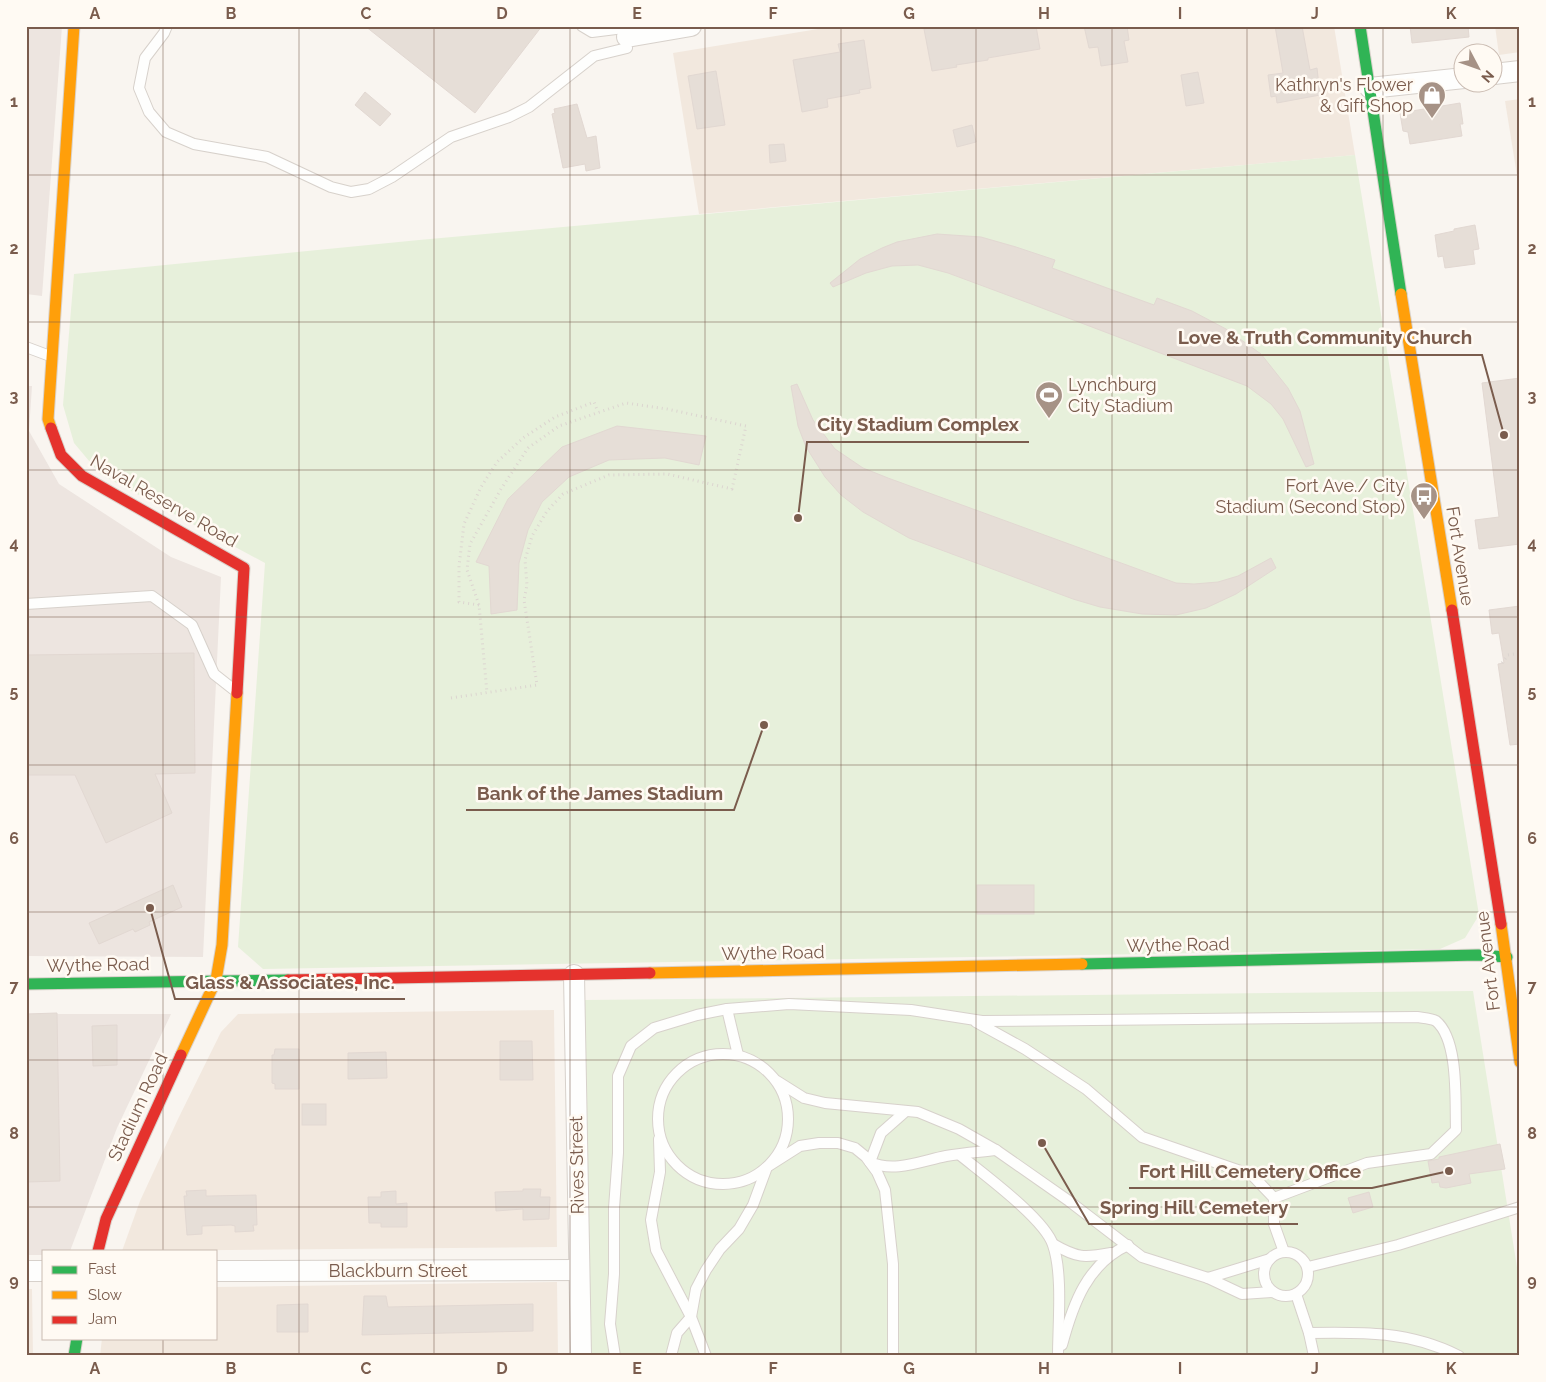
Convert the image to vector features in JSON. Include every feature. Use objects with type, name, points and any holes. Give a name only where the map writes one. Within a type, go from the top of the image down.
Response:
[{"type":"street","name":"Naval Reserve Road","points":[[74,26],[48,419],[61,455],[82,476],[244,568],[222,945],[216,980]]},
{"type":"street","points":[[626,38],[691,26]]},
{"type":"street","name":"Fort Avenue","points":[[1360,26],[1507,957],[1512,1018],[1520,1062]]},
{"type":"street","points":[[1504,73],[1520,72]]},
{"type":"street","points":[[1370,88],[1454,79]]},
{"type":"street","name":"Wythe Road","points":[[26,984],[574,975],[1478,955],[1520,957]]},
{"type":"street","name":"Rives Street","points":[[574,975],[581,1356]]},
{"type":"street","name":"Stadium Road","points":[[98,1250],[106,1219],[128,1168],[216,980]]},
{"type":"street","name":"Blackburn Street","points":[[218,1271],[579,1270]]},
{"type":"street","points":[[26,1271],[42,1271]]},
{"type":"street","points":[[74,1356],[77,1340]]},
{"type":"lane","points":[[167,26],[145,58],[138,88],[149,112],[166,132],[194,144],[267,157],[331,187],[351,192],[369,189],[392,178],[451,137],[509,117],[529,107],[594,56],[626,38]]},
{"type":"lane","points":[[582,26],[592,32],[626,38]]},
{"type":"lane","points":[[26,347],[51,356]]},
{"type":"lane","points":[[26,604],[152,596],[192,625],[214,674],[236,691]]},
{"type":"lane","points":[[615,1356],[610,1324],[614,1274],[614,1208],[618,1152],[618,1076],[631,1046],[654,1028],[697,1015],[726,1009],[788,1004],[911,1010],[992,1021],[1417,1017],[1434,1020],[1446,1031],[1454,1067],[1456,1130],[1431,1154],[1367,1163],[1274,1198]]},
{"type":"lane","points":[[726,1009],[738,1054]]},
{"type":"lane","points":[[971,1019],[1025,1049],[1086,1089],[1142,1137],[1252,1176],[1274,1198],[1274,1224],[1284,1252]]},
{"type":"lane","points":[[706,1356],[690,1317],[656,1250],[651,1220],[660,1172],[658,1108],[665,1088],[678,1071],[696,1059],[716,1053],[738,1054],[760,1064],[777,1081],[804,1098],[825,1103],[918,1112],[959,1129],[996,1150],[1128,1245],[1142,1258],[1208,1278],[1242,1294],[1273,1292],[1284,1296],[1296,1294],[1306,1286],[1308,1267],[1298,1255],[1284,1252],[1251,1267],[1208,1278]]},
{"type":"lane","points":[[671,1356],[677,1333],[690,1317],[696,1289],[720,1249],[739,1229],[754,1205],[767,1167],[779,1152],[786,1135],[788,1116],[786,1098],[777,1081]]},
{"type":"lane","points":[[870,1162],[874,1147],[881,1133],[906,1111]]},
{"type":"lane","points":[[658,1130],[665,1150],[677,1166],[693,1177],[712,1184],[732,1184],[751,1178],[800,1146],[819,1143],[838,1143],[855,1148],[870,1162],[885,1190],[889,1220],[893,1264],[892,1356]]},
{"type":"lane","points":[[870,1162],[879,1166],[895,1167],[960,1154],[996,1150]]},
{"type":"lane","points":[[960,1154],[1030,1214],[1053,1244],[1072,1256],[1088,1257],[1111,1253],[1128,1245]]},
{"type":"lane","points":[[1308,1267],[1398,1245],[1520,1207]]},
{"type":"lane","points":[[1053,1244],[1058,1282],[1058,1356]]},
{"type":"lane","points":[[1058,1356],[1071,1312],[1082,1288],[1111,1253]]},
{"type":"lane","points":[[1270,1259],[1264,1272],[1265,1280],[1273,1292]]},
{"type":"lane","points":[[1296,1294],[1309,1333],[1314,1356]]},
{"type":"lane","points":[[1309,1333],[1375,1332],[1439,1346],[1459,1356]]},
{"type":"path","points":[[479,605],[460,602],[459,566],[464,524],[481,487],[497,462],[523,438],[555,417],[594,402],[598,412]]},
{"type":"path","points":[[451,698],[487,693],[537,685],[524,600],[527,585],[524,560],[532,536],[547,512],[563,494],[609,475],[667,474],[732,489],[746,426],[667,409],[626,403],[559,426],[528,448],[501,489],[470,544],[467,570],[479,605],[487,693]]},
{"type":"path","points":[[1502,664],[1508,655],[1520,653]]},
{"type":"shaded area","points":[[26,26],[62,26],[42,296],[26,294]]},
{"type":"shaded area","points":[[836,26],[1334,26],[1355,155],[699,214],[673,53]]},
{"type":"shaded area","points":[[1495,26],[1520,26],[1520,52],[1504,54],[1504,42],[1497,42]]},
{"type":"shaded area","points":[[1520,99],[1520,194],[1505,101]]},
{"type":"shaded area","points":[[26,386],[32,386],[29,431],[59,484],[171,557],[221,577],[203,957],[26,956]]},
{"type":"shaded area","points":[[554,1010],[557,1247],[122,1250],[140,1201],[178,1119],[221,1032],[238,1014]]},
{"type":"shaded area","points":[[26,1014],[171,1014],[117,1128],[70,1250],[42,1250],[42,1255],[26,1255]]},
{"type":"shaded area","points":[[557,1282],[558,1356],[100,1356],[102,1340],[218,1340],[218,1287]]},
{"type":"shaded area","points":[[26,1289],[32,1289],[33,1356],[26,1356]]},
{"type":"green space","points":[[1355,155],[1479,915],[1465,938],[1440,949],[263,969],[238,947],[265,563],[100,474],[74,443],[63,405],[74,274],[419,240]]},
{"type":"green space","points":[[1473,991],[1520,1286],[1520,1356],[591,1356],[584,1000]]},
{"type":"building","points":[[365,26],[542,26],[475,113]]},
{"type":"building","points":[[945,26],[1036,26],[1040,49],[988,58],[988,60],[932,71],[924,29]]},
{"type":"building","points":[[1084,26],[1127,26],[1129,40],[1124,41],[1128,62],[1101,66],[1098,47],[1089,48]]},
{"type":"building","points":[[1275,26],[1302,26],[1310,70],[1317,68],[1320,95],[1277,103],[1276,96],[1271,97],[1268,75],[1283,73]]},
{"type":"building","points":[[1410,26],[1468,26],[1469,37],[1412,43]]},
{"type":"building","points":[[864,40],[871,88],[859,90],[860,93],[827,99],[828,107],[802,112],[793,60],[840,52],[838,44]]},
{"type":"building","points":[[716,71],[725,125],[697,129],[688,76]]},
{"type":"building","points":[[1198,72],[1204,103],[1186,106],[1181,75]]},
{"type":"building","points":[[365,92],[391,114],[380,126],[355,105]]},
{"type":"building","name":"Kathryn's Flower & Gift Shop","points":[[1460,103],[1463,124],[1460,124],[1462,136],[1410,144],[1408,132],[1403,131],[1400,113]]},
{"type":"building","points":[[577,104],[587,138],[596,136],[600,168],[586,171],[585,164],[563,168],[552,114],[555,113],[554,109]]},
{"type":"building","points":[[972,125],[976,142],[957,147],[953,130]]},
{"type":"building","points":[[784,144],[786,161],[770,163],[769,145]]},
{"type":"building","points":[[1475,225],[1479,249],[1473,250],[1475,264],[1445,268],[1443,256],[1438,257],[1435,235]]},
{"type":"building","points":[[937,234],[981,237],[1016,247],[1055,260],[1052,268],[1154,305],[1157,298],[1192,311],[1226,329],[1261,354],[1288,388],[1300,411],[1314,464],[1306,467],[1283,419],[1271,404],[1247,386],[1034,305],[948,273],[918,265],[892,266],[866,273],[833,287],[830,283],[860,259],[882,248],[897,242]]},
{"type":"building","points":[[1520,378],[1520,544],[1479,549],[1475,520],[1499,517],[1482,383]]},
{"type":"building","points":[[797,384],[813,420],[835,449],[863,468],[888,478],[1176,583],[1218,582],[1238,576],[1271,558],[1276,568],[1236,594],[1206,608],[1176,615],[1142,614],[1100,607],[1073,599],[909,538],[863,512],[841,495],[825,477],[806,447],[798,426],[791,386]]},
{"type":"building","points":[[617,426],[706,436],[699,465],[665,458],[609,460],[569,477],[542,502],[528,530],[519,563],[517,610],[491,614],[489,566],[476,562],[508,499],[562,447]]},
{"type":"building","points":[[1520,606],[1520,744],[1510,745],[1498,664],[1504,663],[1499,633],[1492,634],[1489,610]]},
{"type":"building","points":[[194,653],[195,773],[155,774],[172,813],[106,843],[75,775],[26,775],[26,655]]},
{"type":"building","points":[[173,885],[182,907],[149,922],[150,925],[135,932],[133,929],[99,944],[89,923]]},
{"type":"building","points":[[977,885],[1034,885],[1034,914],[977,914]]},
{"type":"building","points":[[57,1013],[60,1181],[26,1182],[26,1014]]},
{"type":"building","points":[[117,1025],[117,1065],[93,1066],[92,1026]]},
{"type":"building","points":[[500,1041],[532,1041],[533,1080],[500,1080]]},
{"type":"building","points":[[275,1049],[299,1049],[299,1089],[275,1089],[275,1084],[272,1083],[272,1055],[274,1055]]},
{"type":"building","points":[[386,1052],[387,1078],[348,1079],[348,1053]]},
{"type":"building","points":[[302,1104],[326,1104],[326,1125],[302,1125]]},
{"type":"building","points":[[1500,1144],[1505,1169],[1469,1174],[1471,1183],[1446,1188],[1440,1187],[1439,1182],[1432,1183],[1428,1161]]},
{"type":"building","points":[[523,1189],[541,1189],[540,1197],[550,1197],[549,1219],[523,1220],[523,1209],[496,1211],[495,1192],[523,1191]]},
{"type":"building","points":[[206,1190],[206,1196],[256,1195],[257,1225],[253,1225],[254,1231],[235,1232],[235,1226],[231,1225],[202,1226],[202,1234],[187,1235],[184,1196],[187,1196],[186,1191]]},
{"type":"building","points":[[396,1191],[396,1204],[407,1203],[407,1227],[381,1227],[381,1223],[369,1223],[368,1197],[381,1197],[381,1192]]},
{"type":"building","points":[[1369,1192],[1373,1207],[1353,1213],[1348,1198]]},
{"type":"building","points":[[364,1296],[386,1296],[388,1307],[533,1304],[533,1331],[362,1335]]},
{"type":"building","points":[[308,1304],[308,1332],[277,1332],[277,1305]]},
{"type":"traffic: fast","points":[[1360,26],[1401,294]]},
{"type":"traffic: fast","points":[[1082,964],[1478,955],[1507,957]]},
{"type":"traffic: fast","points":[[26,984],[288,980]]},
{"type":"traffic: fast","points":[[74,1356],[77,1340]]},
{"type":"traffic: slow","points":[[51,428],[48,419],[74,26]]},
{"type":"traffic: slow","points":[[1401,294],[1452,610]]},
{"type":"traffic: slow","points":[[181,1055],[216,980],[222,945],[237,693]]},
{"type":"traffic: slow","points":[[1501,924],[1520,1062]]},
{"type":"traffic: slow","points":[[650,973],[1082,964]]},
{"type":"traffic: jam","points":[[51,428],[61,455],[82,476],[244,568],[237,693]]},
{"type":"traffic: jam","points":[[1452,610],[1501,924]]},
{"type":"traffic: jam","points":[[288,980],[650,973]]},
{"type":"traffic: jam","points":[[98,1250],[106,1219],[181,1055]]},
{"type":"place","name":"Kathryn's Flower & Gift Shop","points":[[1432,119]]},
{"type":"place","name":"Lynchburg City Stadium","points":[[1049,419]]},
{"type":"place","name":"Love & Truth Community Church","points":[[1504,435]]},
{"type":"place","name":"City Stadium Complex","points":[[798,518]]},
{"type":"place","name":"Fort Ave./ City Stadium (Second Stop)","points":[[1424,520]]},
{"type":"place","name":"Bank of the James Stadium","points":[[764,725]]},
{"type":"place","name":"Glass & Associates, Inc.","points":[[150,908]]},
{"type":"place","name":"Spring Hill Cemetery","points":[[1042,1143]]},
{"type":"place","name":"Fort Hill Cemetery Office","points":[[1449,1171]]}]
